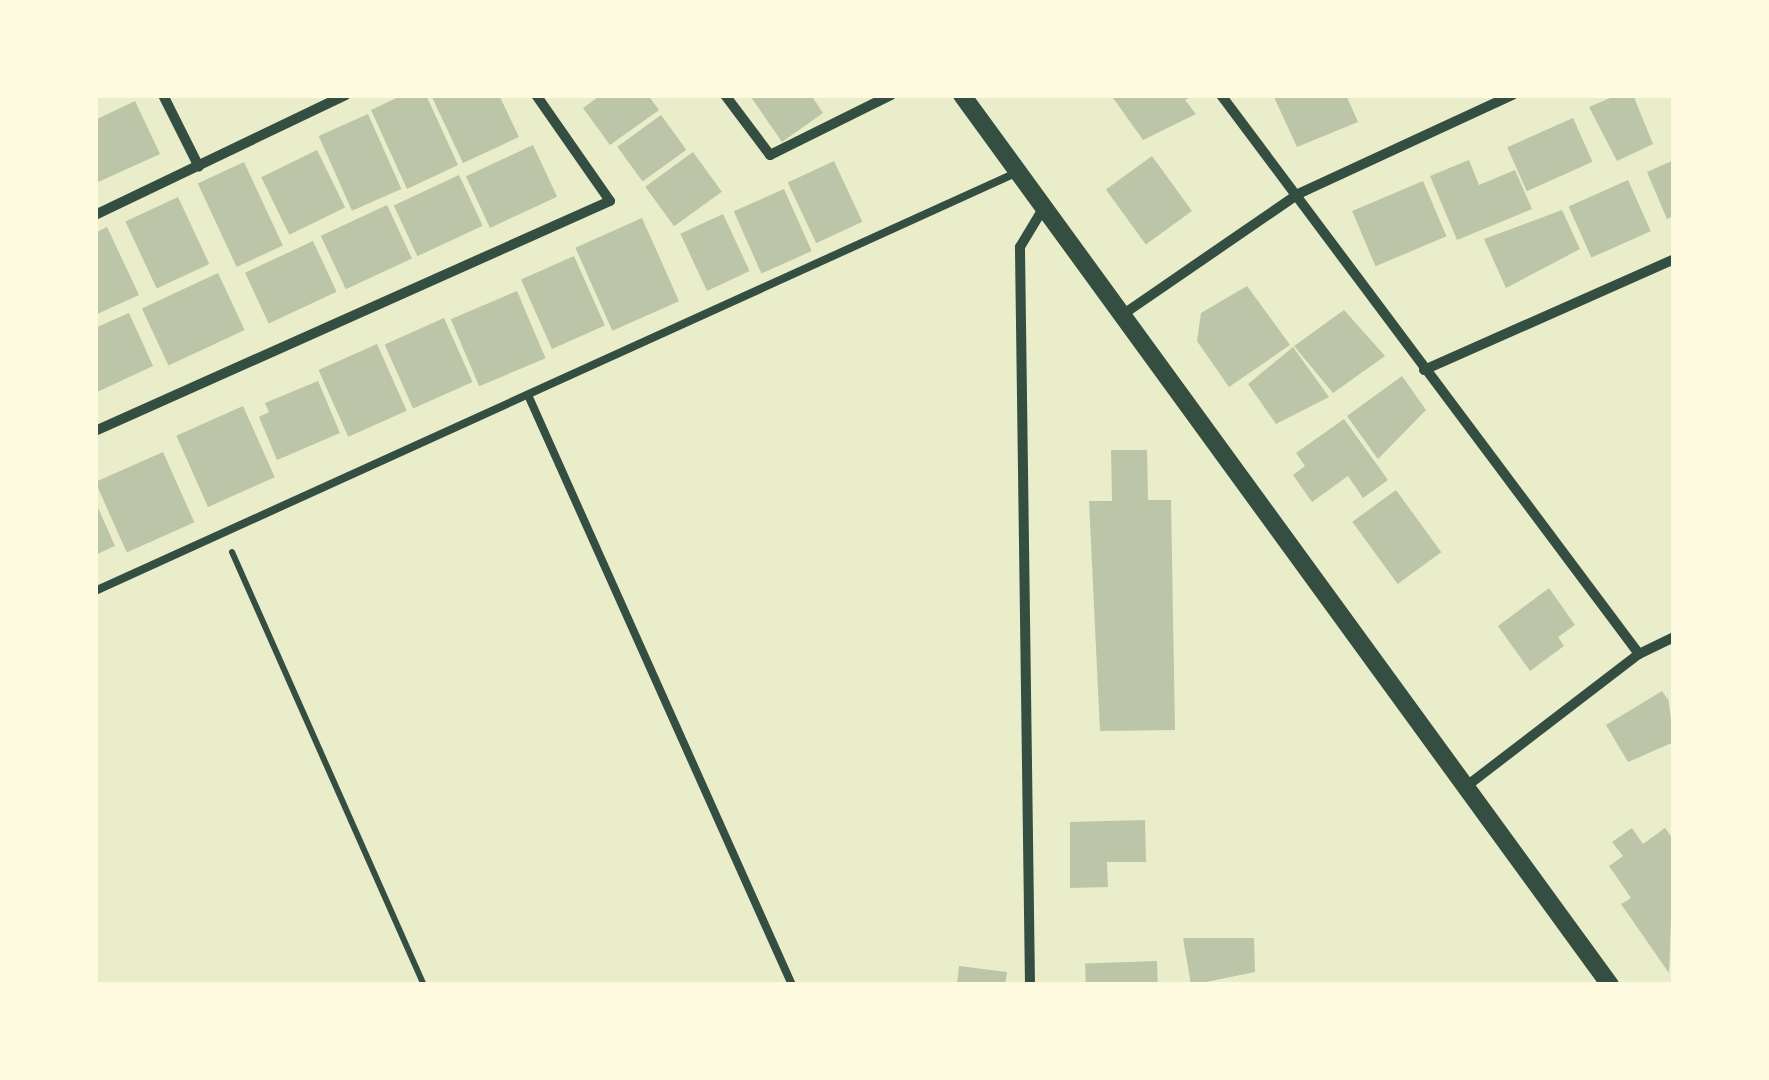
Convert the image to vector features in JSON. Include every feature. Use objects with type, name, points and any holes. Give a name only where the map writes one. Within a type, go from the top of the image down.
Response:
[{"type":"street","points":[[163,95],[199,167]]},
{"type":"street","points":[[95,215],[346,95]]},
{"type":"street","points":[[95,431],[610,201],[536,95]]},
{"type":"street","points":[[725,95],[770,155],[891,95]]},
{"type":"street","points":[[962,95],[1125,313],[1610,985]]},
{"type":"street","points":[[1221,95],[1639,654]]},
{"type":"street","points":[[1125,313],[1298,194],[1512,95]]},
{"type":"street","points":[[1030,985],[1020,247],[1044,207]]},
{"type":"street","points":[[1424,370],[1674,258]]},
{"type":"street","points":[[1468,786],[1639,654],[1674,637]]},
{"type":"lane","points":[[95,591],[1018,172]]},
{"type":"lane","points":[[528,395],[792,985]]},
{"type":"path","points":[[223,533],[424,985]]},
{"type":"building","points":[[403,95],[426,95],[458,165],[407,189],[371,110]]},
{"type":"building","points":[[431,95],[499,95],[519,137],[463,163]]},
{"type":"building","points":[[601,95],[648,95],[659,110],[610,145],[583,108]]},
{"type":"building","points":[[811,95],[823,113],[782,142],[751,97]]},
{"type":"building","points":[[1111,95],[1194,95],[1185,100],[1196,114],[1143,140]]},
{"type":"building","points":[[1273,95],[1346,95],[1358,122],[1297,147]]},
{"type":"building","points":[[1617,95],[1633,95],[1653,144],[1617,161],[1589,107]]},
{"type":"building","points":[[135,101],[160,154],[98,182],[95,120]]},
{"type":"building","points":[[368,114],[401,189],[352,211],[319,136]]},
{"type":"building","points":[[661,115],[686,150],[643,182],[617,147]]},
{"type":"building","points":[[1573,118],[1593,162],[1527,191],[1507,147]]},
{"type":"building","points":[[533,145],[557,197],[490,228],[466,176]]},
{"type":"building","points":[[317,150],[345,208],[289,235],[261,177]]},
{"type":"building","points":[[693,152],[722,192],[674,226],[645,187]]},
{"type":"building","points":[[1152,156],[1192,211],[1146,245],[1106,190]]},
{"type":"building","points":[[1469,160],[1479,185],[1515,170],[1532,209],[1457,240],[1430,176]]},
{"type":"building","points":[[1674,160],[1674,216],[1667,219],[1647,172]]},
{"type":"building","points":[[834,161],[862,222],[816,243],[788,183]]},
{"type":"building","points":[[244,162],[283,245],[237,267],[198,184]]},
{"type":"building","points":[[459,175],[483,226],[417,256],[394,205]]},
{"type":"building","points":[[1628,180],[1651,231],[1591,258],[1569,206]]},
{"type":"building","points":[[1423,181],[1446,236],[1376,266],[1352,211]]},
{"type":"building","points":[[784,189],[812,251],[761,273],[734,211]]},
{"type":"building","points":[[178,197],[209,264],[157,289],[125,222]]},
{"type":"building","points":[[387,205],[412,258],[346,289],[321,236]]},
{"type":"building","points":[[1562,210],[1580,249],[1506,288],[1484,239]]},
{"type":"building","points":[[723,214],[750,271],[707,291],[680,234]]},
{"type":"building","points":[[642,218],[679,301],[612,331],[575,248]]},
{"type":"building","points":[[107,227],[139,295],[95,315],[95,233]]},
{"type":"building","points":[[313,241],[337,292],[269,323],[245,273]]},
{"type":"building","points":[[574,256],[605,325],[552,349],[521,280]]},
{"type":"building","points":[[218,273],[245,330],[168,366],[142,308]]},
{"type":"building","points":[[1247,286],[1290,345],[1229,387],[1197,341],[1201,313]]},
{"type":"building","points":[[517,291],[546,358],[479,386],[451,319]]},
{"type":"building","points":[[1344,310],[1385,356],[1333,393],[1294,346]]},
{"type":"building","points":[[129,313],[153,366],[95,393],[95,328]]},
{"type":"building","points":[[444,318],[472,382],[413,408],[385,344]]},
{"type":"building","points":[[377,344],[407,411],[348,437],[319,370]]},
{"type":"building","points":[[1293,347],[1329,397],[1276,424],[1248,384]]},
{"type":"building","points":[[1402,376],[1426,410],[1378,459],[1347,416]]},
{"type":"building","points":[[318,381],[340,433],[277,460],[259,417],[269,412],[265,403]]},
{"type":"building","points":[[243,406],[275,477],[208,507],[176,436]]},
{"type":"building","points":[[1344,419],[1388,480],[1363,498],[1348,476],[1312,502],[1293,475],[1305,466],[1296,453]]},
{"type":"building","points":[[1111,450],[1147,450],[1148,500],[1171,500],[1175,730],[1100,731],[1089,501],[1112,501]]},
{"type":"building","points":[[163,452],[194,522],[127,552],[95,482]]},
{"type":"building","points":[[1396,490],[1441,552],[1398,584],[1352,522]]},
{"type":"building","points":[[95,501],[115,546],[95,555]]},
{"type":"building","points":[[1549,588],[1575,625],[1558,637],[1564,646],[1530,671],[1498,626]]},
{"type":"building","points":[[1667,689],[1674,742],[1628,762],[1606,725],[1662,691],[1668,700]]},
{"type":"building","points":[[1145,820],[1146,862],[1107,862],[1108,887],[1070,888],[1070,822]]},
{"type":"building","points":[[1632,828],[1643,844],[1665,828],[1674,840],[1669,973],[1621,904],[1631,898],[1609,866],[1623,856],[1612,842]]},
{"type":"building","points":[[1183,938],[1254,938],[1255,972],[1191,985]]},
{"type":"building","points":[[1157,961],[1158,985],[1086,985],[1085,964]]},
{"type":"building","points":[[959,966],[1007,972],[1005,985],[957,985]]}]
